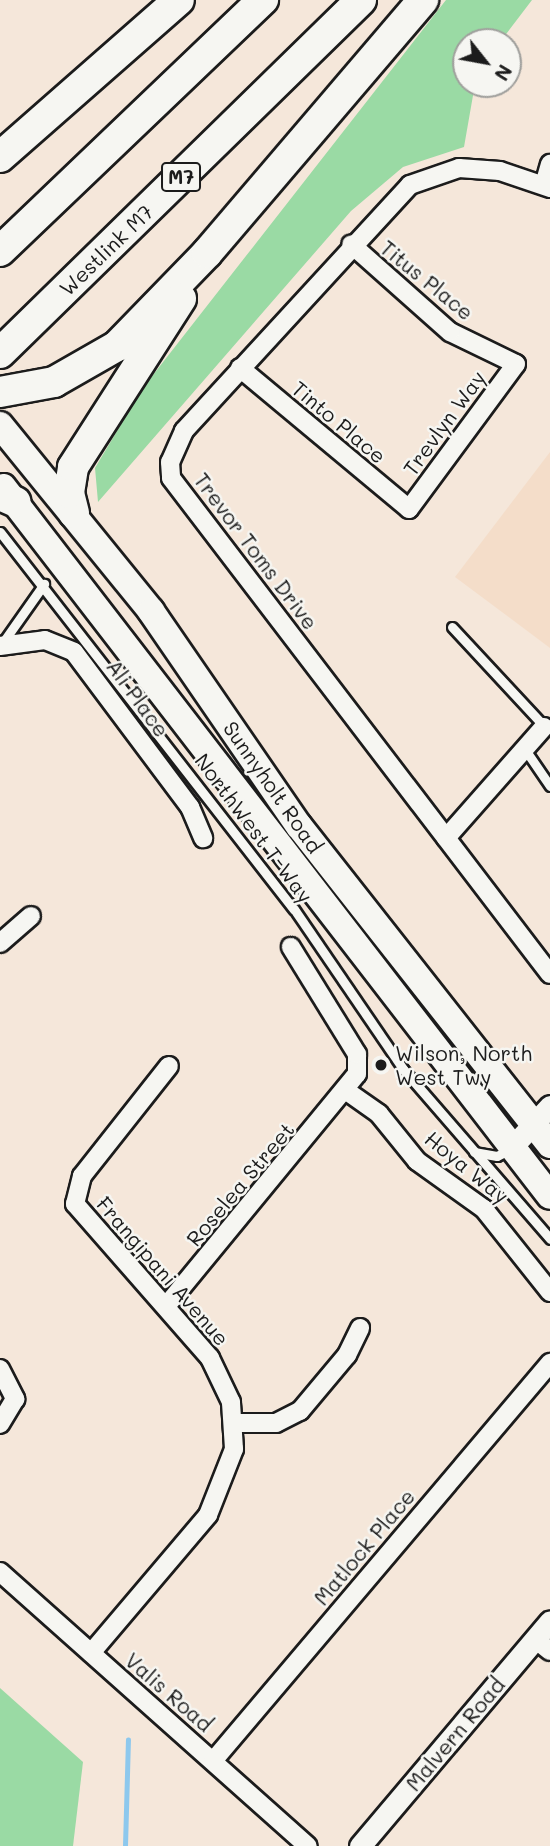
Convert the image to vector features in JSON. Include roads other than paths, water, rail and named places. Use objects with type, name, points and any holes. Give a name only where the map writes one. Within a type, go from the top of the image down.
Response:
[{"type":"highway","points":[[0,157],[179,0]]},
{"type":"highway","points":[[0,251],[263,0]]},
{"type":"highway","name":"Westlink M7","points":[[0,353],[362,0]]},
{"type":"highway","points":[[0,392],[54,382],[103,358],[207,253],[423,0]]},
{"type":"highway","points":[[74,513],[68,493],[73,467],[207,253]]},
{"type":"main road","name":"Sunnyholt Road","points":[[0,425],[152,611],[306,836],[542,1114],[550,1145]]},
{"type":"main road","name":"Sunnyholt Road","points":[[5,493],[550,1196]]},
{"type":"street","points":[[547,187],[550,164]]},
{"type":"street","name":"Trevor Toms Drive","points":[[547,187],[500,171],[459,168],[431,175],[410,185],[351,244],[173,446],[171,478],[550,974]]},
{"type":"street","name":"Titus Place","points":[[351,244],[450,332],[516,364]]},
{"type":"street","name":"Trevlyn Way","points":[[409,509],[516,364]]},
{"type":"street","name":"Tinto Place","points":[[240,368],[409,509]]},
{"type":"street","name":"Ali Place","points":[[0,646],[45,640],[74,652],[190,807],[203,838]]},
{"type":"street","points":[[446,838],[524,748],[547,726]]},
{"type":"street","points":[[0,943],[31,916]]},
{"type":"street","points":[[291,947],[357,1054],[348,1092]]},
{"type":"street","name":"Frangipani Avenue","points":[[91,1653],[208,1515],[231,1467],[236,1423],[223,1381],[167,1305],[87,1222],[75,1190],[169,1066]]},
{"type":"street","name":"Hoya Way","points":[[348,1092],[379,1114],[417,1161],[462,1187],[508,1232],[519,1255],[550,1292]]},
{"type":"street","name":"Roselea Street","points":[[167,1305],[348,1092]]},
{"type":"street","points":[[512,1147],[542,1114]]},
{"type":"street","points":[[236,1423],[276,1423],[300,1411],[347,1355],[359,1328]]},
{"type":"street","name":"Matlock Place","points":[[213,1761],[550,1363]]},
{"type":"street","points":[[0,1369],[15,1399],[0,1424]]},
{"type":"street","name":"Valis Road","points":[[0,1572],[308,1846]]},
{"type":"street","name":"Malvern Road","points":[[360,1846],[542,1645],[550,1621]]},
{"type":"lane","name":"NorthWest T-Way","points":[[0,532],[44,584],[294,909],[403,1069],[550,1239]]},
{"type":"lane","points":[[0,646],[44,584]]},
{"type":"lane","points":[[452,626],[547,726]]},
{"type":"lane","points":[[524,748],[550,786]]},
{"type":"lane","points":[[472,1151],[497,1156],[512,1147]]},
{"type":"waterway","points":[[125,1846],[128,1740]]},
{"type":"place","name":"Wilson, North West Twy","points":[[381,1065]]}]
